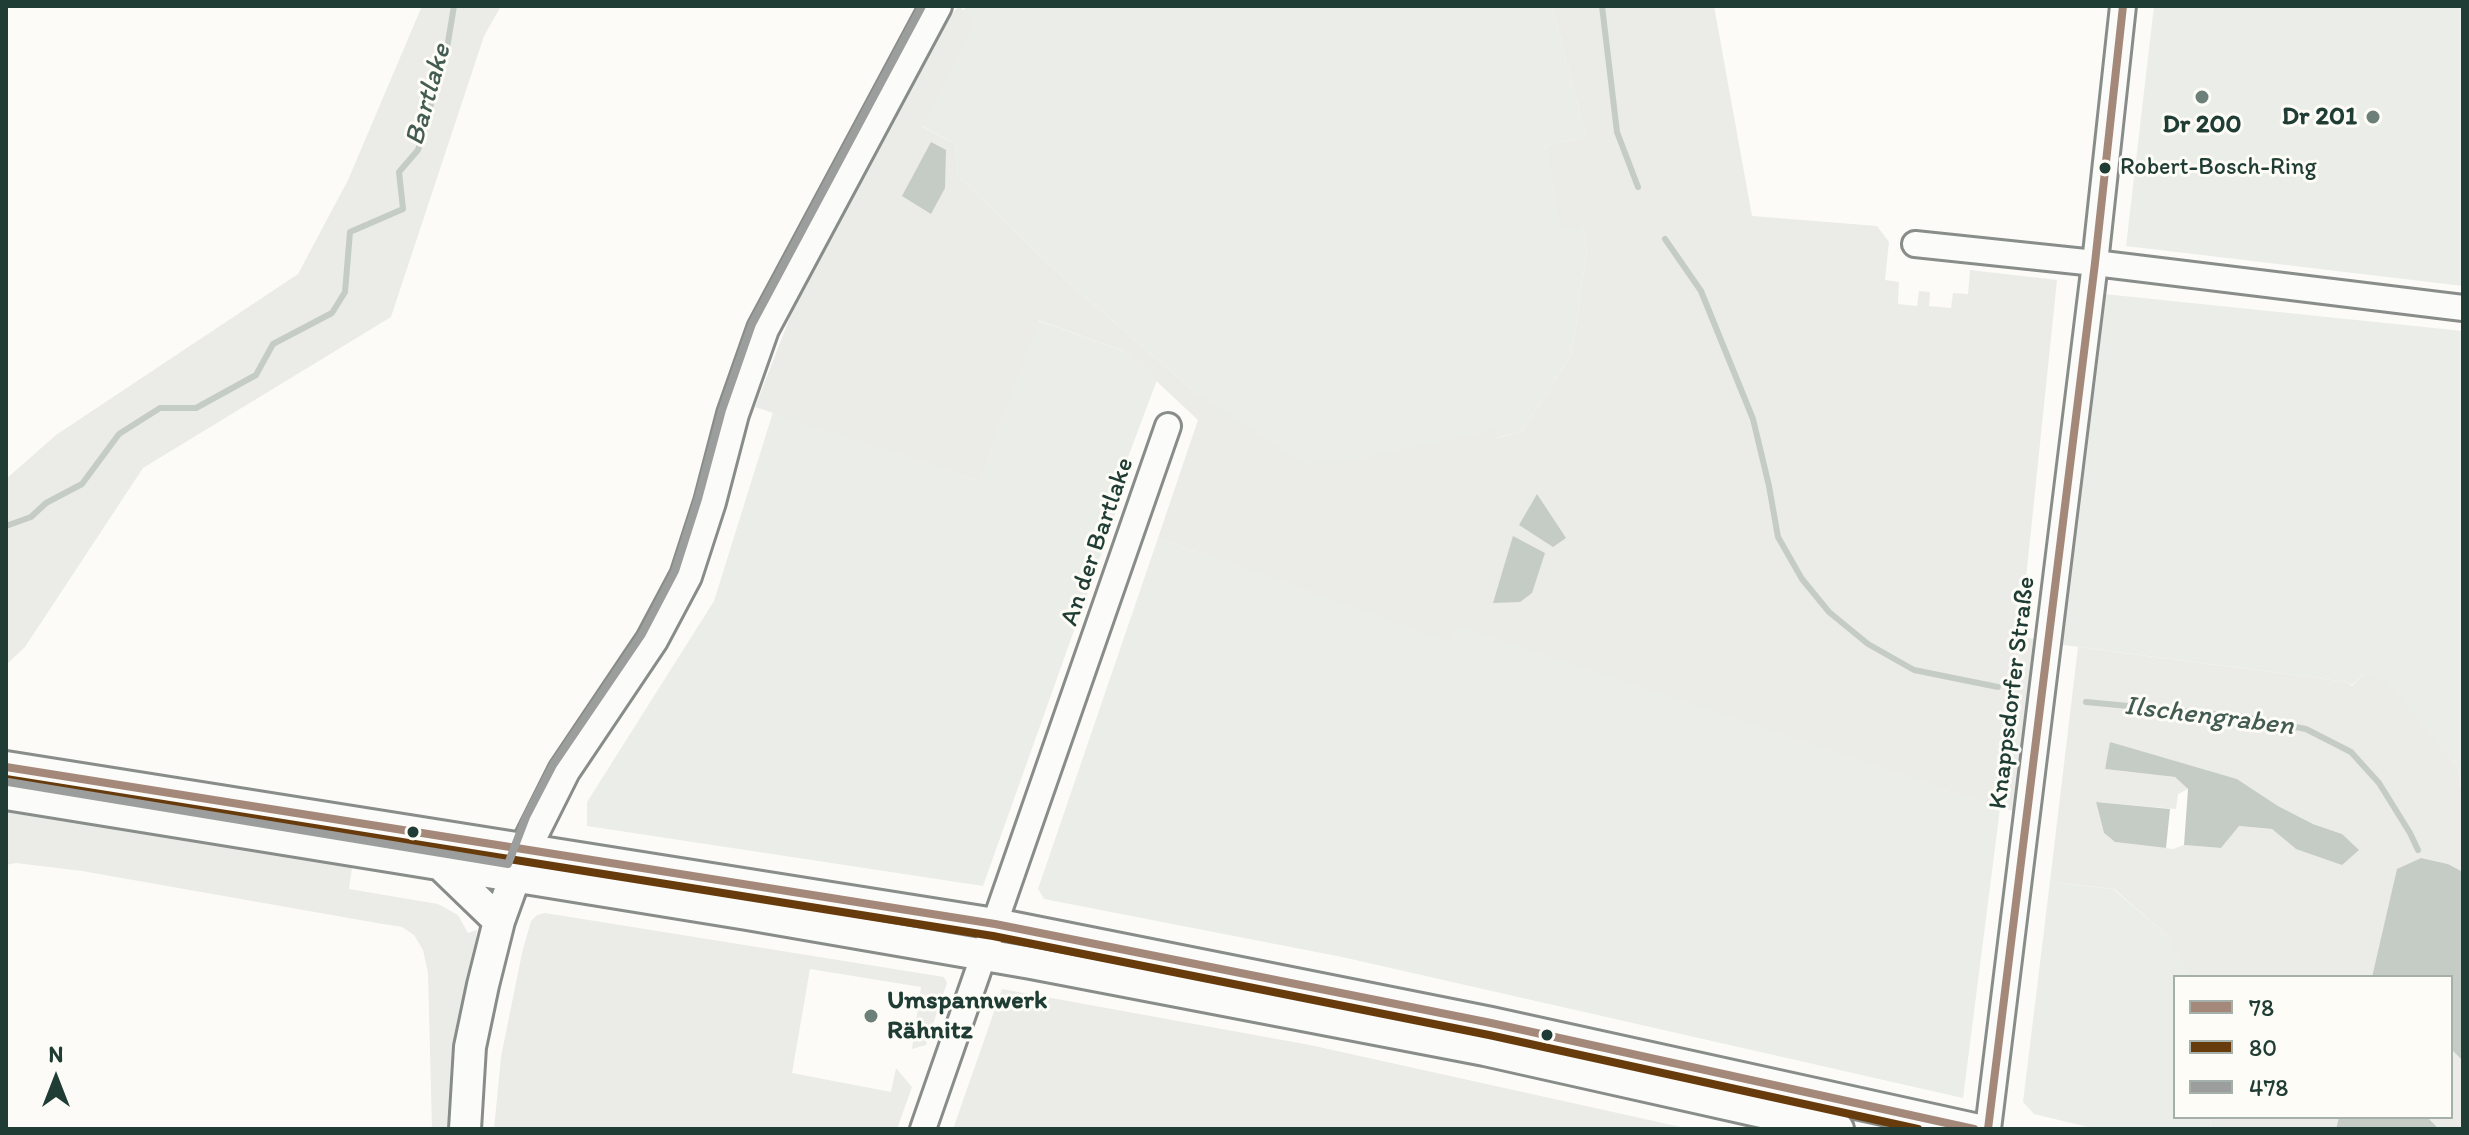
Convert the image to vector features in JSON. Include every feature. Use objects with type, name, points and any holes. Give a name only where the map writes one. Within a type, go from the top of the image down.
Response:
[{"type":"main road","points":[[465,1129],[470,1047],[499,921],[521,863],[564,771],[652,640],[686,576],[710,502],[733,414],[763,329],[936,6]]},
{"type":"main road","points":[[6,767],[521,863],[1485,1050],[1838,1129]]},
{"type":"main road","points":[[6,794],[441,865],[521,863],[995,924],[1491,1023],[1974,1129]]},
{"type":"main road","points":[[441,865],[499,921]]},
{"type":"street","points":[[2095,263],[2123,6]]},
{"type":"street","points":[[1915,244],[2463,308]]},
{"type":"street","name":"Knappsdorfer Straße","points":[[1988,1129],[2095,263]]},
{"type":"street","name":"An der Bartlake","points":[[923,1129],[1168,426]]},
{"type":"shaded area","points":[[422,6],[501,6],[484,36],[391,317],[143,468],[25,647],[6,665],[6,479],[56,435],[298,274],[348,180]]},
{"type":"shaded area","points":[[959,6],[975,20],[921,126],[955,144],[958,176],[1062,277],[1196,393],[1302,463],[1344,462],[1495,430],[1497,438],[1522,432],[1572,354],[1587,250],[1583,226],[1562,231],[1546,146],[1586,137],[1552,6],[1714,6],[1752,216],[1877,226],[1889,242],[1885,280],[1899,282],[1898,304],[1917,306],[1919,291],[1930,292],[1929,306],[1951,308],[1953,293],[1968,294],[1970,270],[2057,280],[2020,636],[2056,644],[2036,813],[2000,809],[1456,625],[1450,642],[1158,538],[1198,420],[1124,351],[1038,320],[980,481],[755,407],[797,299],[943,24]]},
{"type":"shaded area","points":[[966,6],[1552,6],[1586,137],[1546,146],[1563,231],[1583,225],[1587,250],[1572,354],[1522,432],[1300,483],[1062,277],[958,176],[955,144],[911,120]]},
{"type":"shaded area","points":[[2154,6],[2463,6],[2463,286],[2126,246]]},
{"type":"shaded area","points":[[931,142],[946,150],[945,188],[931,214],[902,196]]},
{"type":"shaded area","points":[[2104,294],[2463,331],[2463,805],[2458,767],[2384,680],[2364,674],[2352,685],[2056,644]]},
{"type":"shaded area","points":[[1037,320],[1124,351],[1157,380],[1127,460],[1131,463],[1112,524],[983,886],[587,826],[587,802],[714,601],[773,412],[980,481]]},
{"type":"shaded area","points":[[1537,494],[1566,538],[1553,547],[1519,525]]},
{"type":"shaded area","points":[[1513,536],[1545,553],[1532,593],[1520,602],[1493,603]]},
{"type":"shaded area","points":[[1158,538],[1449,641],[1456,624],[2000,809],[1963,1098],[1342,957],[1044,899],[1038,889]]},
{"type":"shaded area","points":[[2078,647],[2347,682],[2352,686],[2364,674],[2385,680],[2458,767],[2463,805],[2463,872],[2448,864],[2421,858],[2398,869],[2372,975],[2191,975],[2166,934],[2114,889],[2050,881]],"holes":[[[2111,743],[2237,779],[2313,824],[2342,834],[2296,849],[2272,829],[2238,826],[2221,848],[2184,845],[2173,849],[2115,842],[2104,833],[2096,802],[2176,809],[2178,794],[2188,789],[2175,777],[2105,769]]]},
{"type":"shaded area","points":[[2110,742],[2237,779],[2278,806],[2313,824],[2342,834],[2359,850],[2342,865],[2296,849],[2272,829],[2239,826],[2221,848],[2184,845],[2188,789],[2175,777],[2105,769]]},
{"type":"shaded area","points":[[2096,802],[2170,809],[2166,848],[2115,842],[2104,833]]},
{"type":"shaded area","points":[[6,805],[289,850],[352,868],[349,889],[438,904],[458,915],[468,933],[477,930],[458,1031],[453,1129],[432,1129],[428,973],[423,950],[414,935],[402,927],[82,871],[16,863],[6,865]]},
{"type":"shaded area","points":[[2421,858],[2448,864],[2463,872],[2463,1061],[2453,1051],[2453,975],[2372,975],[2397,869]]},
{"type":"shaded area","points":[[2050,881],[2113,889],[2166,934],[2191,975],[2173,975],[2173,1119],[2211,1119],[2210,1129],[2096,1129],[2034,1114],[2023,1102]]},
{"type":"shaded area","points":[[545,913],[944,977],[947,983],[926,1045],[912,1049],[921,987],[810,969],[792,1073],[891,1092],[896,1068],[912,1087],[897,1129],[494,1129],[501,1057],[522,953],[531,921]]},
{"type":"shaded area","points":[[1002,989],[1310,1045],[1690,1129],[953,1129]]},
{"type":"shaded area","points":[[2453,1051],[2463,1061],[2463,1129],[2439,1129],[2429,1119],[2453,1119]]},
{"type":"shaded area","points":[[2211,1119],[2338,1119],[2336,1129],[2210,1129]]},
{"type":"shaded area","points":[[2338,1119],[2429,1119],[2439,1129],[2336,1129]]},
{"type":"waterway","name":"Bartlake","points":[[6,526],[31,517],[46,503],[82,484],[119,434],[160,408],[196,408],[256,375],[273,344],[332,313],[345,292],[350,232],[403,209],[399,172],[418,150],[447,48],[454,6]]},
{"type":"waterway","name":"Ilschengraben","points":[[1602,6],[1617,132],[1638,187]]},
{"type":"waterway","name":"Ilschengraben","points":[[1665,239],[1701,291],[1753,419],[1778,537],[1802,579],[1829,612],[1868,644],[1914,670],[1998,687]]},
{"type":"waterway","name":"Ilschengraben","points":[[2086,702],[2244,717],[2306,729],[2351,752],[2379,783],[2418,850]]},
{"type":"transit line","name":"478","points":[[8,782],[508,864],[526,817],[553,765],[642,634],[675,571],[722,410],[752,324],[922,6]]},
{"type":"transit line","name":"78","points":[[1988,1129],[2095,263],[2123,6]]},
{"type":"transit line","name":"78","points":[[6,767],[995,924],[1491,1023],[1974,1129]]},
{"type":"transit line","name":"80","points":[[6,779],[993,936],[1489,1035],[1918,1129]]},
{"type":"place","name":"Dr 200","points":[[2202,97]]},
{"type":"place","name":"Dr 201","points":[[2373,117]]},
{"type":"place","name":"Robert-Bosch-Ring","points":[[2105,168]]},
{"type":"place","name":"Umspannwerk Rähnitz","points":[[871,1016]]}]
